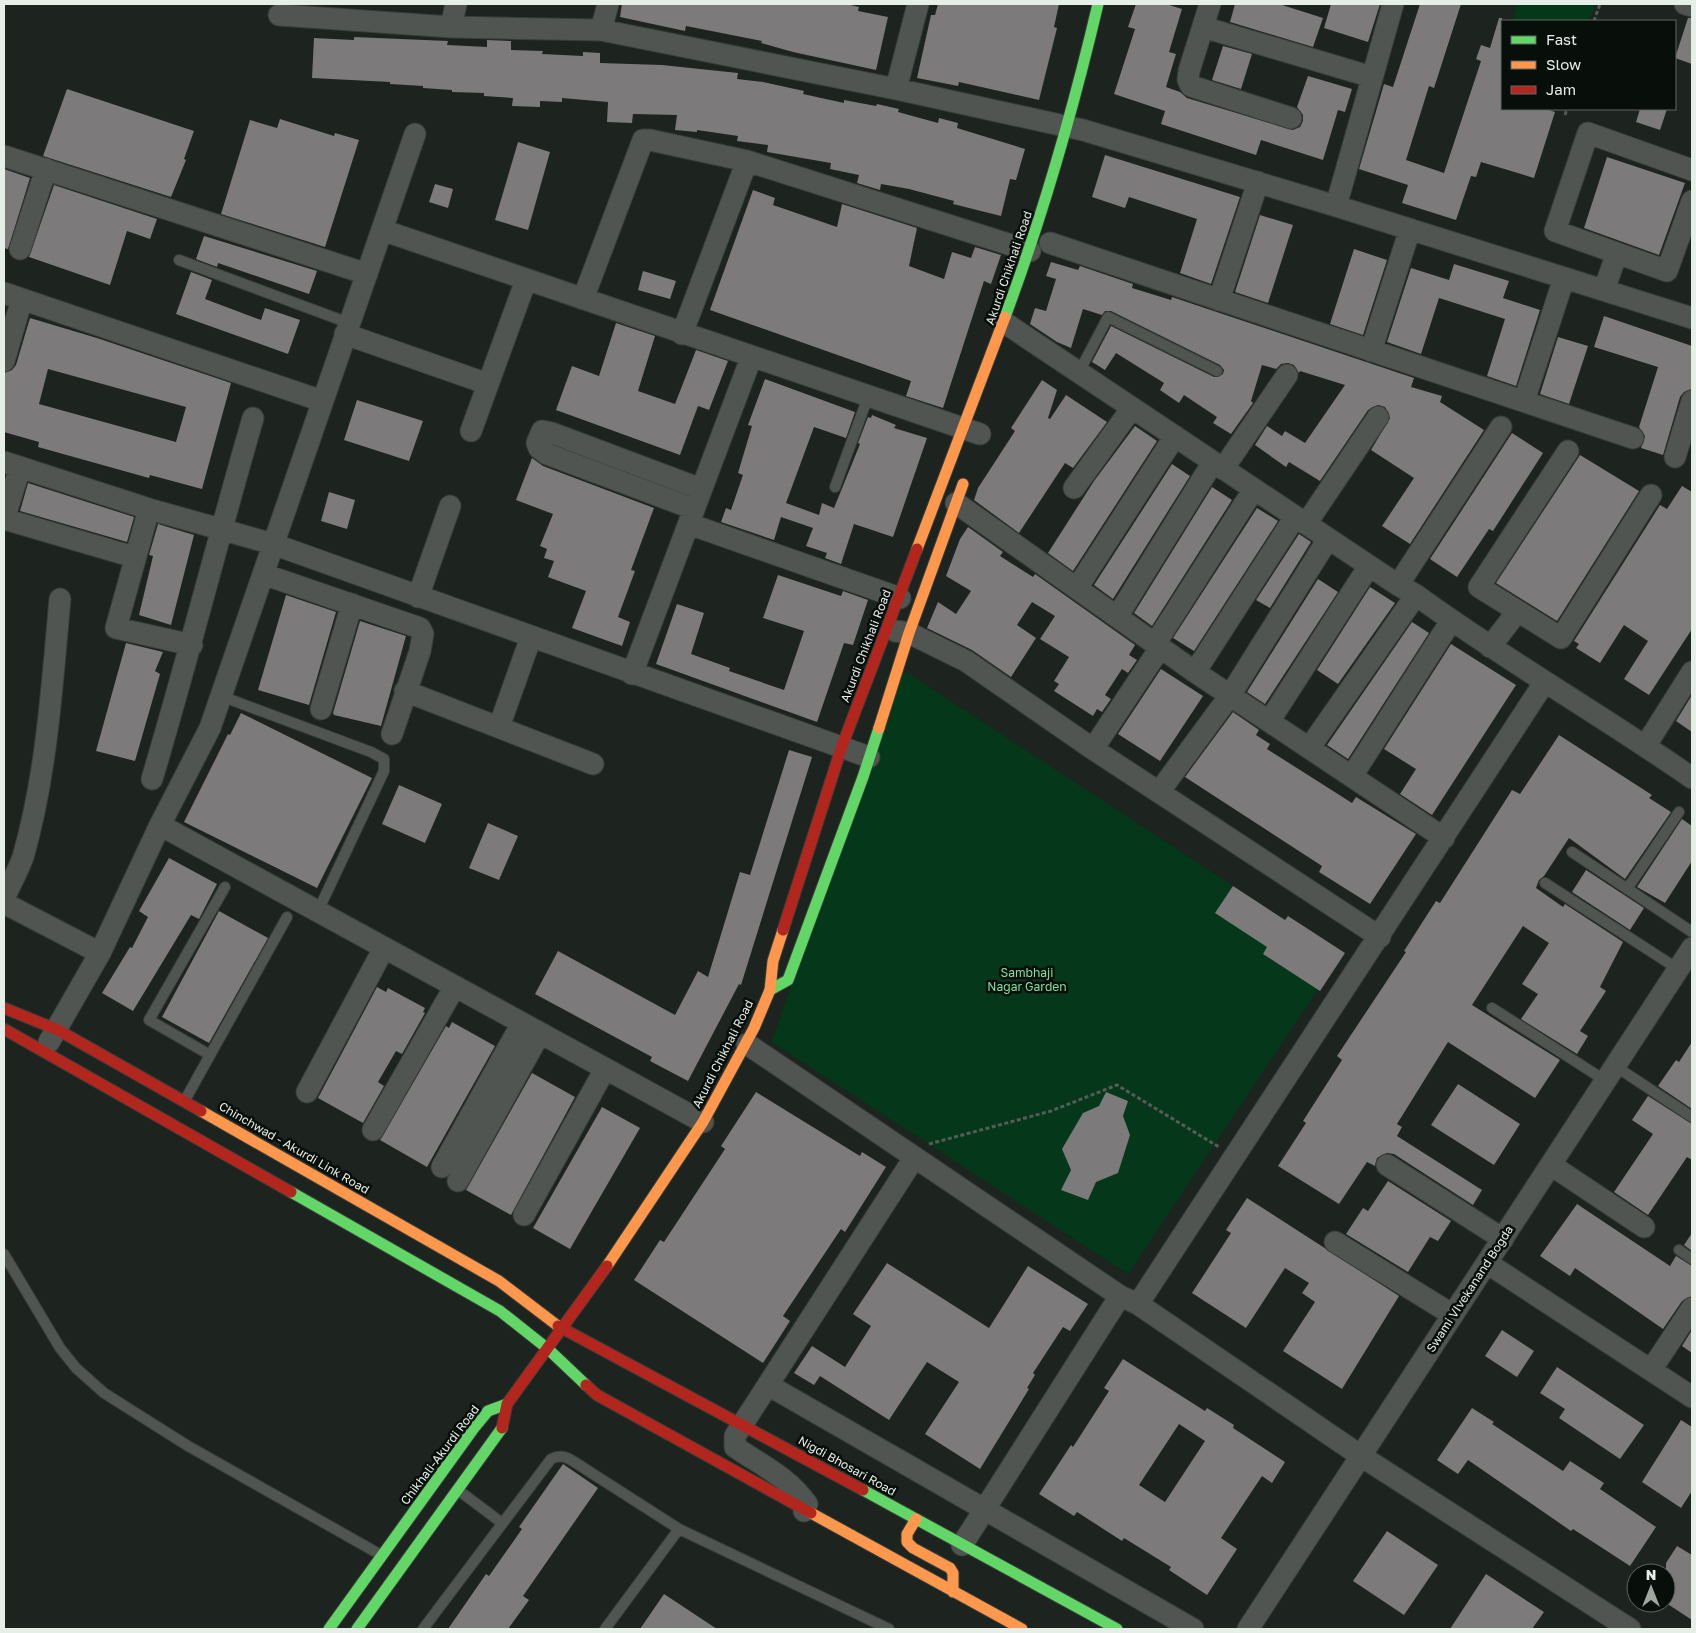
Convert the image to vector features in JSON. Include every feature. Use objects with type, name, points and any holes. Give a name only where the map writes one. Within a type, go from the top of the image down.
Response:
[{"type":"main road","name":"Akurdi Chikhali Road","points":[[507,1404],[603,1271],[703,1122],[747,1044],[770,990],[773,961],[842,746],[900,598],[976,432],[1045,246],[1079,131],[1098,4]]},
{"type":"main road","points":[[770,990],[788,980],[869,757],[909,633],[968,469]]},
{"type":"main road","name":"Chinchwad - Akurdi Link Road","points":[[4,1008],[58,1030],[499,1281],[562,1328]]},
{"type":"main road","points":[[4,1029],[500,1311],[548,1349],[597,1395],[804,1511],[1022,1629]]},
{"type":"main road","name":"Nigdi Bhosari Road","points":[[562,1328],[742,1423],[1117,1629]]},
{"type":"main road","points":[[357,1629],[504,1426],[507,1404]]},
{"type":"main road","name":"Chikhali-Akurdi Road","points":[[329,1629],[488,1411],[507,1404]]},
{"type":"main road","points":[[916,1519],[907,1534],[907,1542],[913,1548],[950,1568],[953,1573],[953,1592]]},
{"type":"street","points":[[451,27],[456,4]]},
{"type":"street","points":[[601,30],[608,4]]},
{"type":"street","points":[[896,89],[918,4]]},
{"type":"street","points":[[1210,4],[1189,71],[1188,80],[1191,86],[1290,118]]},
{"type":"street","points":[[1336,206],[1393,4]]},
{"type":"street","points":[[1685,4],[1692,6]]},
{"type":"street","points":[[279,15],[451,27],[601,30],[896,89],[1079,131],[1258,182],[1692,318]]},
{"type":"street","points":[[1203,27],[1372,77]]},
{"type":"street","points":[[1692,170],[1588,133],[1555,232],[1667,270],[1692,201]]},
{"type":"street","points":[[43,1051],[58,1030],[100,953],[160,825],[210,728],[415,134]]},
{"type":"street","points":[[584,300],[643,140],[747,161],[1045,246],[1220,300],[1632,438]]},
{"type":"street","points":[[4,156],[366,274]]},
{"type":"street","points":[[682,334],[747,161]]},
{"type":"street","points":[[20,249],[46,169]]},
{"type":"street","points":[[1220,300],[1258,182]]},
{"type":"street","points":[[1371,351],[1410,229]]},
{"type":"street","points":[[382,230],[751,358],[976,432]]},
{"type":"street","points":[[1604,290],[1617,253]]},
{"type":"street","points":[[1524,402],[1564,278]]},
{"type":"street","points":[[472,431],[526,280]]},
{"type":"street","points":[[4,362],[13,296],[322,401]]},
{"type":"street","points":[[347,329],[488,384]]},
{"type":"street","points":[[1014,329],[1544,683],[1690,771]]},
{"type":"street","points":[[632,674],[751,358]]},
{"type":"street","points":[[1117,617],[1218,465],[1287,375]]},
{"type":"street","points":[[1675,457],[1692,401]]},
{"type":"street","points":[[1074,488],[1132,408]]},
{"type":"street","points":[[1195,672],[1301,520],[1378,417]]},
{"type":"street","points":[[152,779],[192,646],[221,530],[253,418]]},
{"type":"street","points":[[1310,747],[1407,590],[1502,427]]},
{"type":"street","points":[[702,489],[546,431],[542,431],[538,437],[538,448],[546,454],[691,517],[900,598]]},
{"type":"street","points":[[1077,588],[1174,436]]},
{"type":"street","points":[[1568,451],[1479,587],[1562,638],[1651,495]]},
{"type":"street","points":[[134,558],[4,519],[12,465],[149,509],[273,544],[632,674],[869,757]]},
{"type":"street","points":[[1093,749],[1254,490]]},
{"type":"street","points":[[956,504],[1195,672],[1231,694],[1444,838]]},
{"type":"street","points":[[418,596],[450,506]]},
{"type":"street","points":[[149,509],[116,628],[192,646]]},
{"type":"street","points":[[1159,792],[1231,694],[1328,539]]},
{"type":"street","points":[[1270,720],[1369,566]]},
{"type":"street","points":[[263,574],[420,628],[423,634],[420,651],[392,734]]},
{"type":"street","points":[[4,898],[22,858],[39,786],[52,695],[60,599]]},
{"type":"street","points":[[321,709],[352,604]]},
{"type":"street","points":[[1490,647],[1517,612]]},
{"type":"street","points":[[1352,776],[1452,621]]},
{"type":"street","points":[[888,630],[909,633],[966,661],[1093,749],[1380,937]]},
{"type":"street","points":[[499,727],[532,637]]},
{"type":"street","points":[[1646,745],[1692,672]]},
{"type":"street","points":[[962,1545],[1129,1300],[1235,1156],[1380,937],[1544,683]]},
{"type":"street","points":[[405,691],[593,764]]},
{"type":"street","points":[[160,825],[703,1122]]},
{"type":"street","points":[[4,903],[100,953]]},
{"type":"street","points":[[307,1092],[384,948]]},
{"type":"street","name":"Swami VIvekanand Bogda","points":[[1248,1629],[1692,948]]},
{"type":"street","points":[[373,1130],[455,986]]},
{"type":"street","points":[[442,1167],[522,1023]]},
{"type":"street","points":[[458,1182],[540,1033]]},
{"type":"street","points":[[747,1044],[909,1155],[1361,1456],[1630,1629]]},
{"type":"street","points":[[524,1215],[605,1069]]},
{"type":"street","points":[[804,1511],[807,1504],[792,1486],[735,1447],[735,1436],[909,1155]]},
{"type":"street","points":[[1388,1165],[1503,1239]]},
{"type":"street","points":[[1551,1165],[1644,1226]]},
{"type":"street","points":[[1336,1242],[1453,1315]]},
{"type":"street","points":[[1487,1263],[1692,1397]]},
{"type":"street","points":[[1651,1370],[1692,1308]]},
{"type":"street","points":[[768,1385],[1193,1629]]},
{"type":"lane","points":[[179,260],[347,329]]},
{"type":"lane","points":[[1079,372],[1108,317],[1217,371]]},
{"type":"lane","points":[[835,487],[868,397]]},
{"type":"lane","points":[[221,696],[384,758],[384,771],[318,911]]},
{"type":"lane","points":[[1627,888],[1679,812]]},
{"type":"lane","points":[[1572,852],[1692,932]]},
{"type":"lane","points":[[1545,884],[1678,969]]},
{"type":"lane","points":[[210,1055],[148,1020],[225,887]]},
{"type":"lane","points":[[184,1101],[287,918]]},
{"type":"lane","points":[[1492,1008],[1610,1074],[1692,1116]]},
{"type":"lane","points":[[1679,1250],[1692,1258]]},
{"type":"lane","points":[[4,1254],[60,1348],[76,1368],[104,1393],[188,1446],[382,1555]]},
{"type":"lane","points":[[423,1629],[550,1459],[557,1456],[571,1460],[679,1529],[889,1629]]},
{"type":"lane","points":[[457,1490],[502,1523]]},
{"type":"lane","points":[[605,1629],[679,1529]]},
{"type":"path","points":[[1594,20],[1600,4]]},
{"type":"path","points":[[1565,115],[1567,110]]},
{"type":"path","points":[[909,1155],[971,1131],[1052,1111],[1116,1085],[1235,1156]]},
{"type":"green space","points":[[1517,4],[1595,4],[1590,20],[1512,20]]},
{"type":"green space","name":"Sambhaji Nagar Garden","points":[[900,668],[1340,956],[1128,1274],[772,1042]]},
{"type":"building","points":[[622,4],[846,4],[859,7],[858,11],[888,17],[876,70],[793,52],[761,43],[762,41],[686,26],[685,31],[620,17]]},
{"type":"building","points":[[938,4],[1059,4],[1054,27],[1057,28],[1039,100],[959,82],[958,86],[917,78],[931,15],[935,15]]},
{"type":"building","points":[[1136,4],[1166,4],[1182,9],[1169,52],[1176,54],[1166,87],[1180,92],[1187,98],[1293,130],[1300,127],[1303,121],[1303,115],[1297,107],[1308,76],[1352,89],[1345,112],[1338,110],[1323,160],[1261,140],[1256,155],[1161,124],[1165,111],[1114,94],[1135,29],[1128,27]]},
{"type":"building","points":[[1235,4],[1279,4],[1323,18],[1313,47],[1230,22]]},
{"type":"building","points":[[1331,4],[1380,4],[1368,42],[1324,28]]},
{"type":"building","points":[[1420,4],[1461,4],[1434,88],[1429,86],[1406,160],[1444,173],[1481,61],[1476,59],[1481,45],[1490,48],[1499,18],[1502,18],[1501,110],[1549,110],[1555,112],[1534,178],[1481,162],[1476,177],[1471,176],[1456,220],[1402,203],[1408,185],[1359,169],[1384,84],[1393,87]]},
{"type":"building","points":[[1688,18],[1692,18],[1692,64],[1676,58]]},
{"type":"building","points":[[354,37],[448,41],[447,45],[487,47],[487,40],[511,41],[511,50],[543,51],[542,54],[583,56],[583,52],[600,53],[600,63],[662,65],[738,73],[737,79],[763,82],[804,91],[803,94],[844,103],[844,100],[876,106],[877,104],[899,109],[898,112],[938,123],[939,118],[958,123],[957,128],[1025,149],[1016,180],[1010,179],[1001,216],[953,204],[954,201],[909,189],[881,184],[880,190],[857,183],[859,175],[830,169],[831,163],[767,152],[768,145],[737,141],[738,136],[697,130],[697,132],[675,130],[677,115],[633,114],[632,123],[607,122],[608,102],[562,98],[562,102],[540,101],[540,107],[512,106],[513,98],[484,96],[484,93],[452,92],[452,90],[423,88],[423,86],[390,84],[390,82],[312,78],[314,38],[354,40]]},
{"type":"building","points":[[1223,46],[1252,54],[1241,89],[1212,80]]},
{"type":"building","points":[[67,89],[194,131],[184,159],[186,160],[171,197],[43,156]]},
{"type":"building","points":[[1640,110],[1667,110],[1660,130],[1636,122]]},
{"type":"building","points":[[280,119],[334,136],[335,133],[359,140],[325,247],[221,214],[250,120],[277,128]]},
{"type":"building","points":[[518,142],[550,152],[528,230],[495,220]]},
{"type":"building","points":[[1105,155],[1240,197],[1211,284],[1180,273],[1197,219],[1129,197],[1125,208],[1092,197]]},
{"type":"building","points":[[1607,157],[1685,183],[1659,255],[1584,228]]},
{"type":"building","points":[[4,169],[30,178],[8,249],[4,248]]},
{"type":"building","points":[[435,184],[453,189],[448,208],[429,202]]},
{"type":"building","points":[[54,185],[157,219],[150,239],[127,231],[110,285],[29,257]]},
{"type":"building","points":[[753,190],[775,198],[773,205],[837,227],[842,204],[917,228],[909,266],[944,279],[952,252],[971,258],[975,247],[1001,255],[991,284],[984,281],[943,408],[906,396],[911,381],[710,310]]},
{"type":"building","points":[[1260,215],[1293,225],[1268,303],[1235,292]]},
{"type":"building","points":[[204,236],[317,271],[309,294],[218,263],[217,267],[196,259]]},
{"type":"building","points":[[1354,249],[1387,260],[1363,335],[1330,324]]},
{"type":"building","points":[[1051,262],[1078,270],[1080,266],[1133,284],[1132,288],[1171,300],[1172,297],[1414,378],[1411,387],[1442,396],[1440,402],[1484,430],[1410,544],[1382,526],[1414,478],[1371,450],[1390,418],[1385,407],[1378,405],[1368,410],[1320,481],[1289,462],[1286,467],[1255,445],[1267,426],[1282,436],[1285,431],[1305,443],[1345,385],[1300,371],[1299,373],[1294,365],[1288,363],[1281,364],[1276,369],[1262,365],[1251,401],[1253,403],[1231,434],[1213,423],[1217,417],[1184,395],[1179,403],[1160,390],[1164,383],[1116,353],[1105,370],[1092,362],[1111,326],[1214,377],[1223,374],[1224,370],[1220,365],[1111,311],[1105,311],[1102,315],[1083,309],[1071,348],[1057,342],[1030,324],[1035,308],[1046,311],[1056,279],[1046,276]]},
{"type":"building","points":[[1454,264],[1509,281],[1503,298],[1540,310],[1516,386],[1487,376],[1505,319],[1439,298],[1421,354],[1387,342],[1411,268],[1449,280]]},
{"type":"building","points":[[643,271],[676,281],[670,299],[638,290]]},
{"type":"building","points":[[191,272],[212,280],[205,299],[261,320],[265,308],[300,320],[288,354],[176,314]]},
{"type":"building","points":[[1604,316],[1692,346],[1692,389],[1684,392],[1680,397],[1663,455],[1641,448],[1645,436],[1639,427],[1658,367],[1594,347]]},
{"type":"building","points":[[30,318],[97,338],[231,383],[202,489],[150,475],[149,478],[38,447],[39,442],[4,432],[4,373],[12,370],[16,365]],"holes":[[[48,369],[186,407],[176,442],[39,404]]]},
{"type":"building","points":[[616,323],[655,336],[638,391],[675,404],[696,350],[728,361],[709,410],[698,406],[680,455],[556,410],[572,366],[599,376]]},
{"type":"building","points":[[1558,337],[1588,346],[1569,404],[1540,394]]},
{"type":"building","points":[[765,379],[855,412],[846,438],[814,427],[786,503],[819,515],[822,503],[834,508],[860,444],[858,443],[868,417],[871,418],[872,415],[896,425],[894,428],[927,438],[893,537],[854,524],[841,564],[825,558],[827,553],[806,546],[813,528],[781,517],[774,540],[721,522],[726,508],[731,510],[743,475],[738,473],[752,426],[748,425]]},
{"type":"building","points":[[1042,380],[1057,390],[1048,418],[1050,419],[1066,395],[1107,422],[1073,468],[1065,463],[1019,533],[974,500],[978,488],[1015,431],[1011,428]]},
{"type":"building","points":[[357,400],[423,421],[409,461],[344,440]]},
{"type":"building","points":[[1135,426],[1157,441],[1073,571],[1048,553],[1094,481]]},
{"type":"building","points":[[1512,433],[1543,453],[1493,531],[1489,529],[1457,577],[1430,559]]},
{"type":"building","points":[[1580,455],[1639,491],[1557,621],[1496,583]]},
{"type":"building","points":[[532,458],[543,466],[654,508],[631,570],[635,571],[618,617],[630,622],[622,646],[572,628],[586,591],[548,577],[554,561],[544,558],[547,549],[540,546],[553,514],[516,500]]},
{"type":"building","points":[[1172,464],[1190,476],[1113,599],[1094,585]]},
{"type":"building","points":[[28,483],[134,517],[127,542],[20,511]]},
{"type":"building","points":[[1682,486],[1692,492],[1692,629],[1649,695],[1624,679],[1648,641],[1624,625],[1600,663],[1576,648],[1579,644],[1574,641],[1660,505],[1667,509]]},
{"type":"building","points":[[1212,487],[1232,500],[1152,626],[1134,613]]},
{"type":"building","points":[[329,492],[355,500],[347,529],[321,521]]},
{"type":"building","points":[[1257,508],[1278,521],[1194,651],[1173,638]]},
{"type":"building","points":[[158,524],[194,535],[171,625],[139,615],[153,556],[149,555]]},
{"type":"building","points":[[968,527],[1003,552],[1000,556],[1033,577],[1035,574],[1135,645],[1129,655],[1137,660],[1128,673],[1122,669],[1105,695],[1111,699],[1102,712],[1097,709],[1093,716],[1054,691],[1059,684],[1054,681],[1069,657],[1040,639],[1055,616],[1032,602],[1017,625],[1036,638],[1011,677],[972,650],[927,628],[938,602],[956,614],[971,591],[946,576],[960,539]]},
{"type":"building","points":[[1299,534],[1311,542],[1270,608],[1256,600]]},
{"type":"building","points":[[778,575],[841,596],[843,591],[868,600],[853,645],[844,643],[817,722],[656,664],[677,604],[704,613],[691,654],[730,668],[729,671],[784,690],[804,631],[763,618]]},
{"type":"building","points":[[1318,579],[1338,592],[1265,704],[1247,692]]},
{"type":"building","points":[[1370,587],[1395,603],[1338,684],[1317,670]]},
{"type":"building","points":[[286,595],[336,612],[309,705],[258,690]]},
{"type":"building","points":[[360,621],[406,636],[381,726],[334,715],[333,713]]},
{"type":"building","points":[[1412,622],[1429,633],[1348,759],[1327,745]]},
{"type":"building","points":[[126,643],[163,652],[155,671],[160,674],[135,761],[96,751]]},
{"type":"building","points":[[1451,644],[1516,685],[1432,815],[1400,794],[1416,769],[1384,749]]},
{"type":"building","points":[[1161,669],[1203,696],[1160,761],[1118,734]]},
{"type":"building","points":[[1692,695],[1692,732],[1676,721]]},
{"type":"building","points":[[1233,712],[1259,730],[1256,735],[1270,744],[1267,749],[1352,803],[1356,797],[1416,834],[1370,904],[1319,872],[1322,866],[1185,777]]},
{"type":"building","points":[[241,713],[372,778],[317,888],[184,822],[228,734],[230,735]]},
{"type":"building","points":[[1559,735],[1652,795],[1649,798],[1671,812],[1625,879],[1569,838],[1544,876],[1539,880],[1536,888],[1563,907],[1565,904],[1623,942],[1600,987],[1606,991],[1580,1031],[1588,1036],[1577,1054],[1521,1019],[1538,994],[1522,984],[1549,943],[1523,926],[1472,1005],[1560,1060],[1535,1098],[1448,1042],[1397,1124],[1402,1127],[1397,1136],[1482,1190],[1473,1205],[1394,1154],[1387,1153],[1377,1158],[1375,1166],[1367,1162],[1339,1204],[1278,1166],[1306,1123],[1303,1121],[1342,1060],[1337,1056],[1406,952],[1404,951],[1436,901],[1440,903],[1512,790],[1520,794]]},
{"type":"building","points":[[789,750],[812,757],[741,985],[739,984],[688,1081],[650,1061],[652,1057],[535,994],[558,951],[675,1015],[698,971],[708,977],[740,872],[750,875]]},
{"type":"building","points":[[399,785],[442,804],[425,843],[382,824]]},
{"type":"building","points":[[1682,819],[1692,826],[1692,861],[1665,903],[1637,887]]},
{"type":"building","points":[[488,823],[518,836],[499,880],[469,868]]},
{"type":"building","points":[[169,858],[217,884],[199,919],[191,915],[133,1011],[102,993],[130,947],[132,948],[148,917],[139,911]]},
{"type":"building","points":[[1586,870],[1644,908],[1630,930],[1572,892]]},
{"type":"building","points":[[1233,886],[1285,920],[1288,916],[1345,953],[1320,991],[1263,954],[1267,947],[1215,913]]},
{"type":"building","points":[[219,911],[268,938],[209,1043],[162,1017]]},
{"type":"building","points":[[377,987],[386,992],[388,988],[425,1008],[423,1012],[425,1013],[402,1054],[396,1051],[378,1082],[384,1086],[363,1123],[318,1098]]},
{"type":"building","points":[[452,1022],[495,1046],[427,1167],[380,1140],[446,1026],[449,1028]]},
{"type":"building","points":[[1692,1042],[1692,1109],[1658,1086],[1676,1060],[1679,1062]]},
{"type":"building","points":[[532,1073],[575,1097],[511,1215],[466,1190]]},
{"type":"building","points":[[1458,1084],[1520,1124],[1494,1165],[1431,1125]]},
{"type":"building","points":[[756,1092],[860,1156],[862,1152],[886,1167],[845,1232],[841,1229],[783,1316],[790,1321],[763,1363],[634,1280],[660,1240],[664,1242],[725,1149],[721,1146]]},
{"type":"building","points":[[1106,1092],[1128,1101],[1123,1116],[1130,1135],[1118,1173],[1096,1182],[1088,1200],[1061,1190],[1071,1170],[1062,1149],[1083,1113],[1099,1106]]},
{"type":"building","points":[[1648,1096],[1692,1124],[1692,1160],[1687,1157],[1648,1215],[1614,1192],[1653,1134],[1632,1120]]},
{"type":"building","points":[[602,1107],[640,1128],[570,1249],[533,1228]]},
{"type":"building","points":[[1388,1181],[1451,1221],[1438,1241],[1430,1237],[1408,1272],[1346,1234],[1363,1208],[1368,1211]]},
{"type":"building","points":[[1247,1198],[1399,1296],[1342,1389],[1283,1351],[1315,1302],[1302,1293],[1309,1283],[1285,1268],[1246,1328],[1192,1293],[1231,1233],[1226,1230]]},
{"type":"building","points":[[1577,1204],[1670,1266],[1676,1256],[1692,1266],[1692,1296],[1682,1301],[1663,1329],[1575,1268],[1570,1276],[1540,1256]]},
{"type":"building","points":[[1692,1233],[1692,1251],[1684,1245]]},
{"type":"building","points":[[887,1263],[989,1328],[1028,1266],[1088,1304],[1070,1331],[1063,1327],[1033,1373],[1035,1375],[1027,1388],[1029,1389],[980,1469],[925,1434],[959,1382],[927,1362],[889,1420],[820,1376],[814,1385],[794,1373],[812,1346],[845,1367],[871,1326],[853,1314]]},
{"type":"building","points":[[1502,1330],[1534,1351],[1517,1377],[1485,1356]]},
{"type":"building","points":[[1692,1330],[1692,1353],[1682,1346]]},
{"type":"building","points":[[1123,1359],[1205,1411],[1207,1408],[1234,1425],[1233,1428],[1285,1462],[1272,1483],[1262,1476],[1221,1538],[1237,1549],[1207,1595],[1169,1570],[1171,1567],[1124,1538],[1122,1541],[1077,1512],[1074,1516],[1039,1494],[1071,1445],[1073,1447],[1109,1391],[1104,1388]],"holes":[[[1179,1424],[1205,1441],[1165,1502],[1139,1485]]]},
{"type":"building","points":[[1557,1367],[1644,1425],[1620,1459],[1559,1418],[1565,1409],[1540,1393]]},
{"type":"building","points":[[1472,1408],[1494,1422],[1492,1424],[1563,1471],[1570,1461],[1604,1483],[1600,1489],[1656,1527],[1632,1563],[1626,1563],[1573,1529],[1571,1531],[1468,1460],[1458,1474],[1437,1460]]},
{"type":"building","points":[[1681,1420],[1692,1427],[1692,1491],[1681,1508],[1642,1482]]},
{"type":"building","points":[[563,1464],[598,1488],[523,1596],[529,1600],[508,1629],[448,1629],[486,1574],[489,1576],[522,1529],[519,1527]]},
{"type":"building","points":[[1387,1531],[1438,1565],[1404,1615],[1353,1581]]},
{"type":"building","points":[[1677,1546],[1692,1555],[1692,1620],[1676,1610],[1676,1563],[1666,1563]]},
{"type":"building","points":[[1486,1574],[1544,1612],[1532,1629],[1450,1629]]},
{"type":"building","points":[[664,1594],[717,1629],[640,1629]]},
{"type":"traffic: fast","points":[[1005,317],[1032,240],[1056,162],[1098,4]]},
{"type":"traffic: fast","points":[[770,990],[788,980],[863,777],[879,728]]},
{"type":"traffic: fast","points":[[291,1192],[500,1311],[548,1349],[586,1385]]},
{"type":"traffic: fast","points":[[329,1629],[474,1428],[488,1411],[507,1404]]},
{"type":"traffic: fast","points":[[357,1629],[502,1428]]},
{"type":"traffic: fast","points":[[863,1490],[1117,1629]]},
{"type":"traffic: slow","points":[[917,549],[1005,317]]},
{"type":"traffic: slow","points":[[879,728],[909,633],[963,484]]},
{"type":"traffic: slow","points":[[607,1266],[703,1122],[754,1028],[770,990],[773,961],[783,930]]},
{"type":"traffic: slow","points":[[201,1111],[499,1281],[558,1326]]},
{"type":"traffic: slow","points":[[811,1513],[1022,1629]]},
{"type":"traffic: slow","points":[[916,1519],[907,1534],[907,1542],[913,1548],[950,1568],[953,1573],[953,1592]]},
{"type":"traffic: jam","points":[[783,930],[842,746],[917,549]]},
{"type":"traffic: jam","points":[[4,1008],[58,1030],[201,1111]]},
{"type":"traffic: jam","points":[[4,1029],[291,1192]]},
{"type":"traffic: jam","points":[[502,1428],[507,1404],[607,1266]]},
{"type":"traffic: jam","points":[[558,1326],[863,1490]]},
{"type":"traffic: jam","points":[[586,1385],[597,1395],[811,1513]]}]
